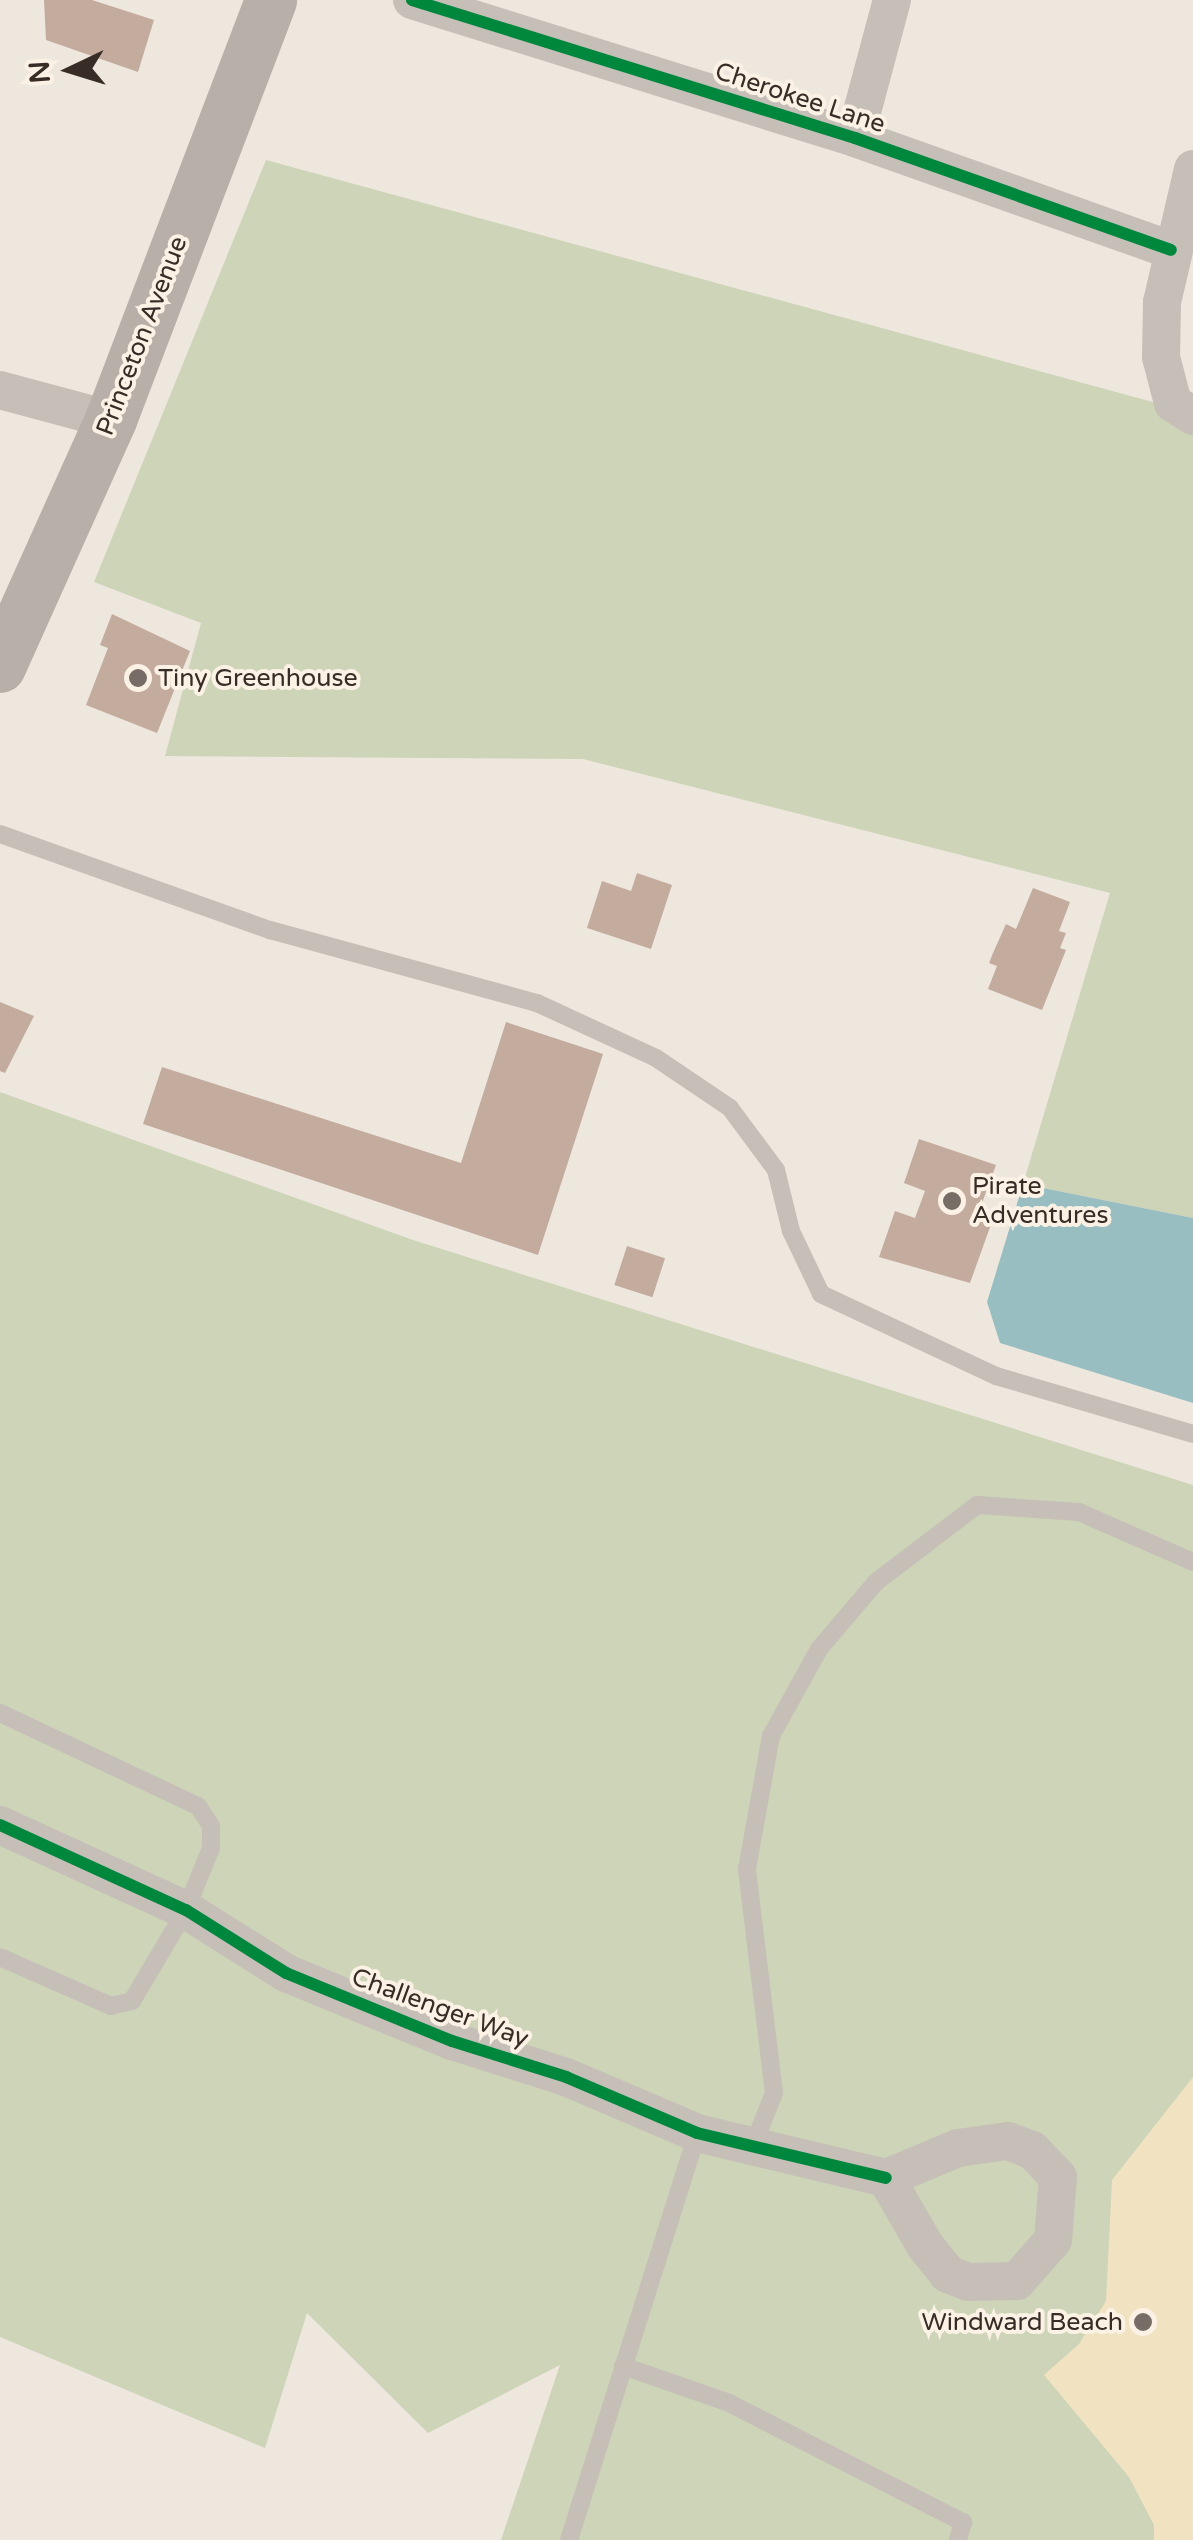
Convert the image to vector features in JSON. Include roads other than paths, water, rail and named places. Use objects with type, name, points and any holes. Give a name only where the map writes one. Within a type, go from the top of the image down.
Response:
[{"type":"main road","name":"Princeton Avenue","points":[[0,667],[111,420],[270,0]]},
{"type":"street","name":"Cherokee Lane","points":[[412,0],[497,13],[1171,250]]},
{"type":"street","points":[[854,138],[892,0]]},
{"type":"street","points":[[1183,410],[1160,357],[1171,250],[1193,170]]},
{"type":"street","points":[[0,390],[111,420]]},
{"type":"street","name":"Challenger Way","points":[[0,1825],[186,1910],[286,1972],[697,2133],[886,2178]]},
{"type":"street","points":[[1020,2145],[1058,2177],[1053,2240],[1016,2280],[968,2282],[948,2274],[926,2247],[886,2178],[958,2148],[1020,2145]]},
{"type":"lane","points":[[0,834],[270,930],[537,1003],[656,1058],[730,1108],[776,1170],[792,1231],[821,1294],[996,1376],[1193,1434]]},
{"type":"lane","points":[[753,2146],[774,2093],[747,1869],[771,1736],[819,1649],[876,1582],[977,1506],[1079,1512],[1193,1562]]},
{"type":"lane","points":[[0,1713],[198,1806],[211,1826],[211,1848],[186,1910],[132,2001],[111,2006],[0,1957]]},
{"type":"lane","points":[[569,2540],[697,2133]]},
{"type":"lane","points":[[624,2366],[729,2403],[963,2522],[958,2540]]},
{"type":"water","points":[[1023,1184],[1193,1218],[1193,1403],[1000,1343],[987,1302]]},
{"type":"place","name":"Tiny Greenhouse","points":[[138,678]]},
{"type":"place","name":"Pirate Adventures","points":[[952,1201]]},
{"type":"place","name":"Windward Beach","points":[[1143,2322]]}]
